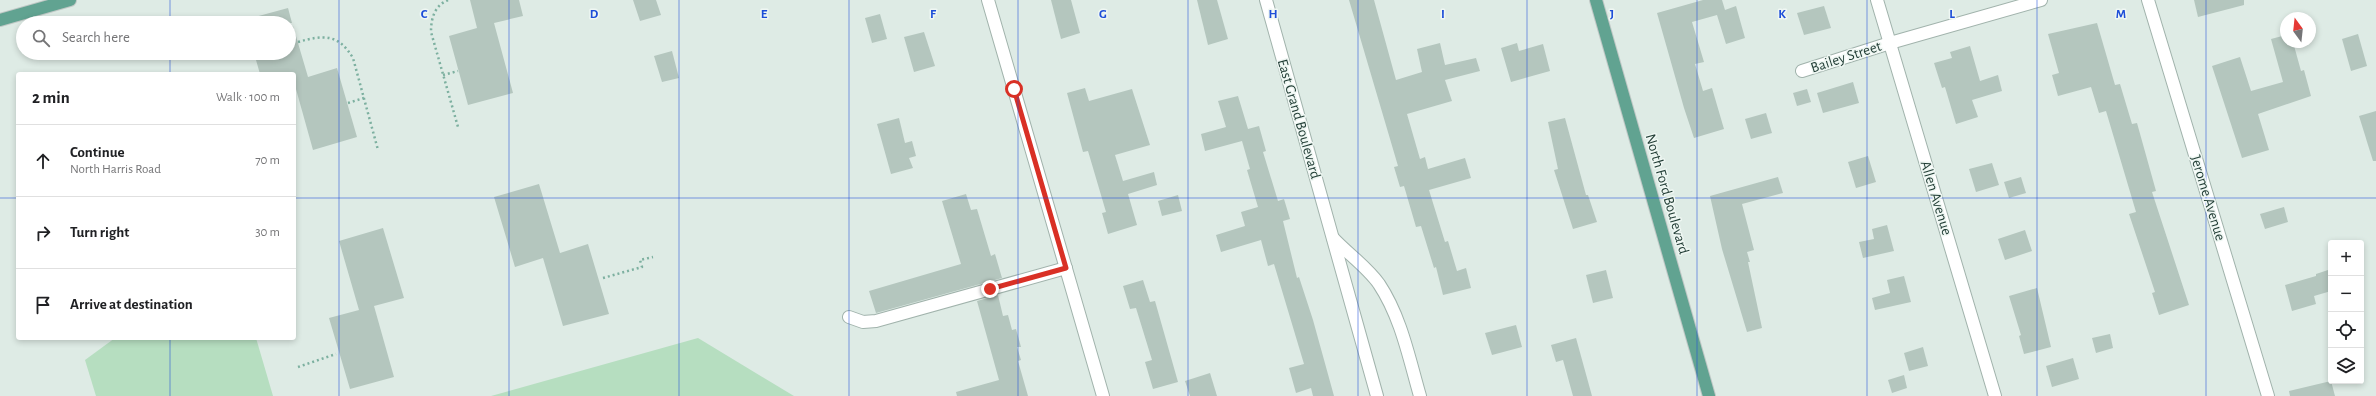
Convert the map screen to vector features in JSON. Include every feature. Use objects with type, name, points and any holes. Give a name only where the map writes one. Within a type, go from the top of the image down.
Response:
[{"type":"main road","points":[[0,20],[70,0]]},
{"type":"main road","name":"North Ford Boulevard","points":[[1596,0],[1708,396]]},
{"type":"street","points":[[988,0],[1103,396]]},
{"type":"street","name":"East Grand Boulevard","points":[[1266,0],[1377,396]]},
{"type":"street","name":"Allen Avenue","points":[[1877,0],[1995,396]]},
{"type":"street","name":"Bailey Street","points":[[1802,71],[1890,43],[2042,0]]},
{"type":"street","name":"Jerome Avenue","points":[[2148,0],[2268,396]]},
{"type":"street","points":[[1332,238],[1378,282],[1388,299],[1396,314],[1420,396]]},
{"type":"street","points":[[848,317],[863,322],[876,321],[1066,268]]},
{"type":"path","points":[[448,0],[435,11],[431,20],[431,32],[458,127]]},
{"type":"path","points":[[298,42],[319,36],[331,38],[343,45],[353,58],[378,150]]},
{"type":"path","points":[[443,75],[458,71]]},
{"type":"path","points":[[348,103],[364,98]]},
{"type":"path","points":[[603,278],[642,267],[640,260],[653,257]]},
{"type":"path","points":[[298,367],[336,354]]},
{"type":"green space","points":[[698,338],[794,396],[491,396]]},
{"type":"green space","points":[[112,340],[257,340],[273,396],[96,396],[85,360]]},
{"type":"building","points":[[470,0],[519,0],[523,16],[494,23],[513,93],[468,105],[449,36],[477,28]]},
{"type":"building","points":[[633,0],[656,0],[661,15],[640,21]]},
{"type":"building","points":[[1051,0],[1071,0],[1080,33],[1061,39]]},
{"type":"building","points":[[1197,0],[1217,0],[1228,39],[1208,45]]},
{"type":"building","points":[[1349,0],[1374,0],[1396,80],[1422,72],[1417,49],[1440,43],[1445,65],[1476,58],[1480,71],[1445,80],[1452,101],[1407,114],[1420,159],[1425,157],[1428,169],[1465,158],[1471,178],[1429,190],[1445,242],[1448,241],[1457,271],[1466,268],[1471,288],[1443,295],[1436,267],[1434,268],[1421,226],[1416,227],[1404,186],[1400,187],[1394,167],[1398,166]]},
{"type":"building","points":[[1703,0],[1722,0],[1725,10],[1736,6],[1745,38],[1726,44],[1717,15],[1692,22],[1704,62],[1695,64],[1703,91],[1712,88],[1724,129],[1694,138],[1657,13]]},
{"type":"building","points":[[2194,0],[2244,0],[2244,5],[2198,17]]},
{"type":"building","points":[[1824,6],[1831,28],[1804,35],[1797,13]]},
{"type":"building","points":[[288,8],[290,16],[259,16]]},
{"type":"building","points":[[880,14],[887,39],[872,43],[865,18]]},
{"type":"building","points":[[2097,23],[2115,85],[2120,84],[2132,124],[2137,123],[2156,191],[2152,192],[2189,305],[2159,315],[2152,293],[2155,292],[2129,214],[2136,212],[2106,111],[2099,113],[2091,87],[2058,96],[2052,75],[2059,73],[2048,34]]},
{"type":"building","points":[[924,32],[935,66],[914,72],[904,37]]},
{"type":"building","points":[[2358,34],[2367,66],[2351,71],[2342,39]]},
{"type":"building","points":[[296,36],[308,77],[337,68],[357,137],[313,150],[296,89],[296,72],[259,72],[256,60],[296,60]]},
{"type":"building","points":[[2280,37],[2280,48],[2295,48],[2301,71],[2304,70],[2311,96],[2258,114],[2269,150],[2242,158],[2212,66],[2240,57],[2251,91],[2283,82],[2271,39]]},
{"type":"building","points":[[1517,43],[1519,51],[1543,44],[1550,71],[1511,82],[1501,48]]},
{"type":"building","points":[[1970,46],[1980,81],[1998,75],[2002,91],[1972,100],[1978,117],[1956,124],[1945,87],[1942,88],[1934,63],[1952,58],[1950,52]]},
{"type":"building","points":[[672,51],[679,78],[662,82],[654,56]]},
{"type":"building","points":[[1853,82],[1859,103],[1823,113],[1817,93]]},
{"type":"building","points":[[1085,88],[1089,101],[1132,89],[1150,145],[1115,155],[1123,181],[1154,172],[1157,185],[1128,194],[1137,225],[1108,234],[1102,213],[1106,212],[1088,151],[1083,152],[1067,93]]},
{"type":"building","points":[[1807,89],[1811,102],[1797,106],[1793,93]]},
{"type":"building","points":[[1238,96],[1248,129],[1259,126],[1266,151],[1263,152],[1278,201],[1284,199],[1290,219],[1283,221],[1297,278],[1299,277],[1313,320],[1334,396],[1313,396],[1311,388],[1296,393],[1289,368],[1304,364],[1274,264],[1268,266],[1261,240],[1221,252],[1216,235],[1245,226],[1241,212],[1258,207],[1247,170],[1250,169],[1242,141],[1205,151],[1201,134],[1226,127],[1218,101]]},
{"type":"building","points":[[2376,111],[2376,161],[2373,161],[2359,116]]},
{"type":"building","points":[[1766,113],[1772,133],[1751,139],[1745,119]]},
{"type":"building","points":[[899,118],[905,143],[912,141],[916,156],[909,158],[913,168],[891,174],[877,124]]},
{"type":"building","points":[[1565,118],[1586,195],[1588,195],[1597,222],[1573,229],[1554,170],[1558,169],[1548,122]]},
{"type":"building","points":[[1868,156],[1876,182],[1856,188],[1848,162]]},
{"type":"building","points":[[1992,163],[1999,185],[1976,192],[1969,169]]},
{"type":"building","points":[[1778,177],[1783,193],[1742,204],[1754,250],[1747,252],[1750,262],[1748,262],[1762,328],[1747,332],[1722,249],[1710,196]]},
{"type":"building","points":[[2021,177],[2026,193],[2009,198],[2004,182]]},
{"type":"building","points":[[539,184],[560,253],[588,244],[609,314],[563,326],[543,258],[515,267],[494,197]]},
{"type":"building","points":[[966,194],[971,210],[977,209],[991,256],[995,254],[1002,278],[876,313],[869,291],[961,264],[942,201]]},
{"type":"building","points":[[1178,195],[1182,211],[1162,216],[1158,201]]},
{"type":"building","points":[[2284,207],[2288,222],[2265,229],[2260,214]]},
{"type":"building","points":[[1887,225],[1894,251],[1863,258],[1859,242],[1874,239],[1872,229]]},
{"type":"building","points":[[383,228],[404,298],[374,306],[394,377],[350,389],[329,318],[359,310],[339,241]]},
{"type":"building","points":[[2025,230],[2032,251],[2005,260],[1998,239]]},
{"type":"building","points":[[1606,270],[1613,298],[1593,303],[1586,275]]},
{"type":"building","points":[[2328,270],[2328,292],[2314,296],[2316,304],[2292,311],[2285,285],[2316,276],[2316,274]]},
{"type":"building","points":[[1904,276],[1911,302],[1875,310],[1872,298],[1890,293],[1887,280]]},
{"type":"building","points":[[1143,280],[1150,302],[1155,301],[1178,382],[1153,389],[1145,362],[1152,360],[1136,308],[1130,309],[1123,286]]},
{"type":"building","points":[[2037,288],[2051,347],[2024,354],[2019,336],[2021,335],[2009,296]]},
{"type":"building","points":[[998,295],[1003,316],[1008,315],[1012,330],[1016,329],[1021,347],[1017,347],[1021,360],[1018,361],[1028,396],[957,396],[956,392],[999,380],[977,301]]},
{"type":"building","points":[[1516,325],[1522,347],[1492,355],[1485,333]]},
{"type":"building","points":[[2110,334],[2113,348],[2096,353],[2092,338]]},
{"type":"building","points":[[1576,338],[1592,396],[1573,396],[1563,360],[1556,362],[1551,345]]},
{"type":"building","points":[[1923,347],[1928,366],[1909,371],[1904,353]]},
{"type":"building","points":[[2073,358],[2079,379],[2052,387],[2046,366]]},
{"type":"building","points":[[1210,373],[1217,396],[1190,396],[1185,381]]},
{"type":"building","points":[[1904,375],[1907,388],[1892,393],[1888,380]]},
{"type":"building","points":[[2328,382],[2328,384],[2332,384],[2335,396],[2290,396],[2289,391]]},
{"type":"route","points":[[990,289],[1066,268],[1014,89]]}]
